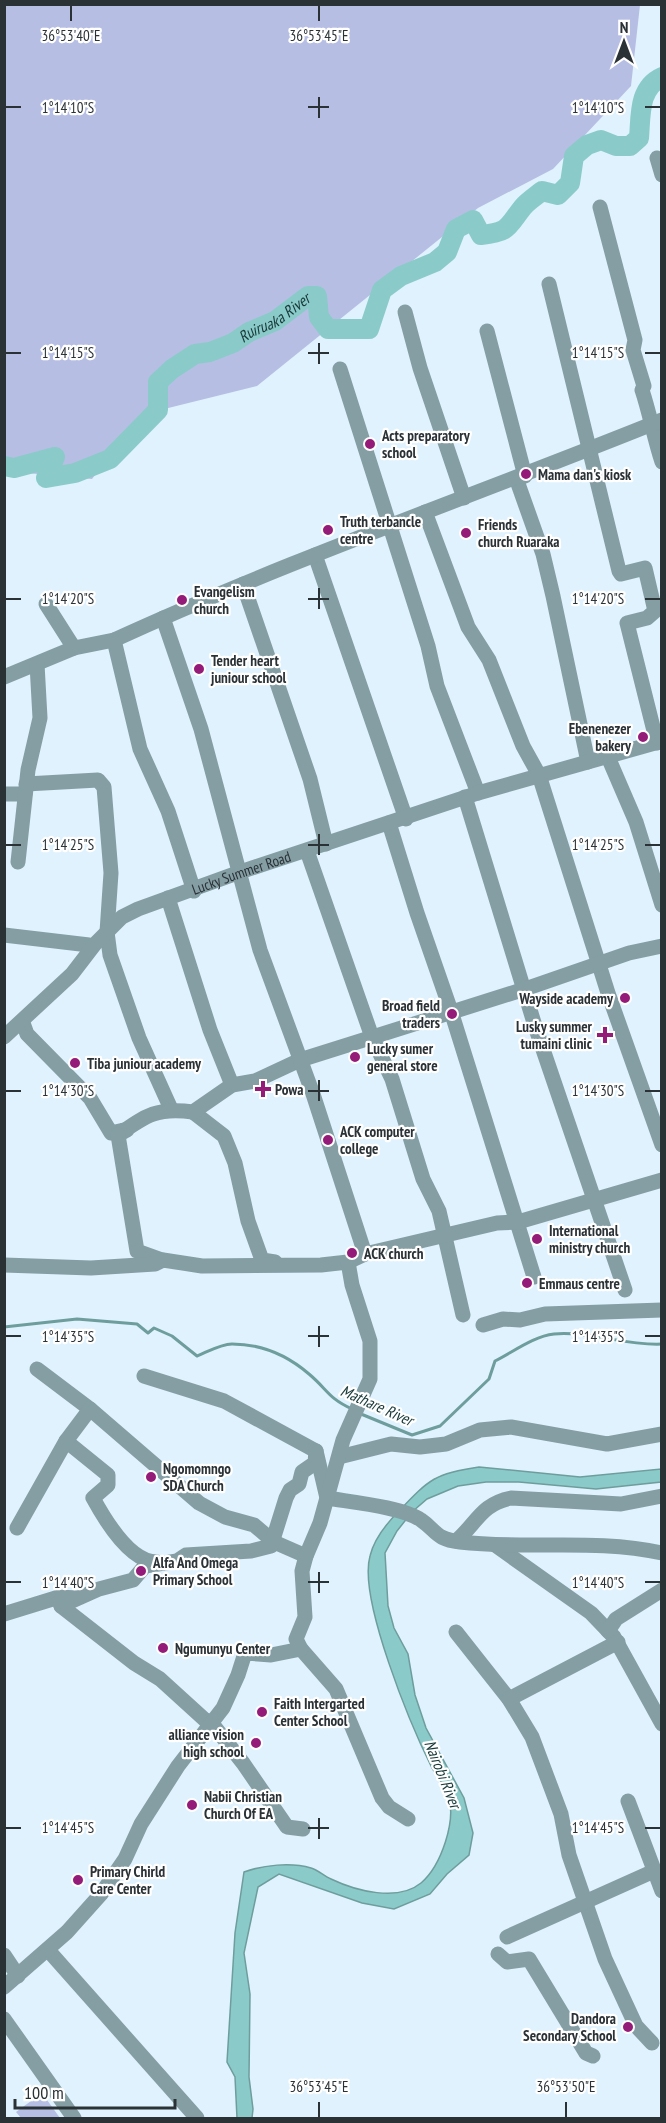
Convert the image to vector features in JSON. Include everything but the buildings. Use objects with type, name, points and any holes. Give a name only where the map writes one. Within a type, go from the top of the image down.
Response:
[{"type":"street","points":[[657,158],[662,176]]},
{"type":"street","points":[[600,207],[635,340],[633,350],[644,386],[642,390],[658,422]]},
{"type":"street","points":[[549,284],[619,571],[621,573],[645,568],[655,611],[647,618],[627,623],[659,742]]},
{"type":"street","points":[[405,312],[420,368],[464,498]]},
{"type":"street","points":[[487,331],[521,477],[548,575],[588,762]]},
{"type":"street","points":[[340,369],[428,646],[437,686],[472,795],[525,989],[625,1290]]},
{"type":"street","points":[[4,676],[74,648],[114,640],[315,555],[658,422]]},
{"type":"street","points":[[658,422],[653,433],[662,462]]},
{"type":"street","points":[[425,512],[468,627],[489,660],[524,746],[539,775],[662,1145]]},
{"type":"street","points":[[315,555],[406,819]]},
{"type":"street","points":[[243,584],[310,779],[326,844]]},
{"type":"street","points":[[46,604],[74,648]]},
{"type":"street","points":[[163,618],[201,729],[260,950],[314,1094],[365,1254]]},
{"type":"street","points":[[114,640],[140,748],[168,811],[194,891]]},
{"type":"street","points":[[18,862],[26,789],[40,718],[37,664]]},
{"type":"street","name":"Lucky Summer Road","points":[[4,1037],[23,1023],[72,974],[122,917],[240,872],[406,819],[472,795],[659,742]]},
{"type":"street","points":[[608,757],[655,859],[662,905]]},
{"type":"street","points":[[4,794],[98,780],[104,787],[111,873],[107,932],[110,955],[139,1038],[171,1109]]},
{"type":"street","points":[[389,823],[451,1011],[474,1091],[519,1222],[534,1277]]},
{"type":"street","points":[[307,851],[372,1037],[392,1079],[423,1179],[439,1211],[463,1315]]},
{"type":"street","points":[[168,898],[210,1030],[232,1085]]},
{"type":"street","points":[[4,935],[89,945]]},
{"type":"street","points":[[193,1112],[232,1085],[255,1081],[300,1060],[662,946]]},
{"type":"street","points":[[23,1023],[27,1034],[90,1098],[111,1133],[121,1132],[145,1115],[171,1109],[193,1112],[224,1136],[235,1162],[248,1221],[262,1260],[289,1265]]},
{"type":"street","points":[[121,1132],[137,1251],[163,1260],[202,1266],[321,1265],[348,1262],[365,1254],[445,1235],[497,1223],[519,1222],[662,1180]]},
{"type":"street","points":[[4,1265],[91,1268],[155,1264],[163,1260]]},
{"type":"street","points":[[348,1262],[352,1285],[370,1341],[370,1379],[343,1440],[327,1498],[306,1556],[302,1571],[305,1617],[296,1639],[301,1649],[336,1689],[382,1798],[389,1807],[408,1819]]},
{"type":"street","points":[[483,1325],[503,1319],[520,1320],[545,1314],[662,1310]]},
{"type":"street","points":[[37,1369],[90,1409],[199,1503],[225,1517],[254,1525],[274,1542],[306,1556]]},
{"type":"street","points":[[144,1376],[224,1401],[316,1451],[327,1498]]},
{"type":"street","points":[[17,1528],[66,1441],[90,1409]]},
{"type":"street","points":[[339,1456],[391,1444],[420,1447],[446,1444],[480,1430],[511,1427],[607,1444],[662,1434]]},
{"type":"street","points":[[66,1441],[108,1475],[108,1485],[93,1498],[112,1531],[144,1561],[166,1562],[177,1562],[186,1555],[251,1551],[271,1546],[290,1490],[299,1484],[302,1472],[315,1463],[316,1451]]},
{"type":"street","points":[[456,1541],[469,1530],[483,1510],[496,1501],[511,1498],[621,1504],[662,1496]]},
{"type":"street","points":[[327,1498],[386,1509],[420,1519],[434,1534],[456,1541],[495,1545],[617,1545],[662,1553]]},
{"type":"street","points":[[495,1545],[591,1613],[613,1636],[662,1724]]},
{"type":"street","points":[[4,1614],[133,1580],[145,1566],[166,1562]]},
{"type":"street","points":[[509,1699],[613,1636],[616,1619],[662,1590]]},
{"type":"street","points":[[60,1601],[134,1663],[160,1679],[215,1729],[210,1722]]},
{"type":"street","points":[[456,1632],[509,1699],[532,1737],[561,1814],[569,1856],[605,1959],[636,2026],[652,2043]]},
{"type":"street","points":[[4,1987],[48,1950],[101,1894],[125,1859],[141,1824],[210,1722],[223,1708],[245,1653],[270,1655],[301,1649]]},
{"type":"street","points":[[210,1722],[243,1763],[287,1827],[303,1829]]},
{"type":"street","points":[[627,1801],[662,1890]]},
{"type":"street","points":[[507,1937],[654,1871]]},
{"type":"street","points":[[48,1950],[197,2118]]},
{"type":"street","points":[[498,1954],[507,1962],[529,1959],[586,2053],[593,2056]]},
{"type":"street","points":[[4,1955],[18,1976]]},
{"type":"street","points":[[4,2019],[74,2118]]},
{"type":"shaded area","points":[[4,5],[640,5],[631,86],[553,169],[478,208],[257,386],[140,415],[92,479],[5,471]]},
{"type":"shaded area","points":[[42,2093],[60,2118],[21,2118],[16,2112]]},
{"type":"water","name":"Nairobi River","points":[[479,1467],[580,1477],[661,1469],[661,1482],[596,1489],[519,1482],[486,1482],[458,1486],[427,1499],[412,1512],[397,1531],[385,1553],[388,1606],[394,1628],[408,1654],[415,1695],[426,1728],[464,1798],[473,1833],[469,1855],[447,1874],[430,1894],[394,1909],[362,1903],[279,1874],[258,1887],[244,1953],[250,1994],[249,2077],[253,2109],[252,2118],[237,2118],[235,2077],[227,2062],[235,1933],[244,1872],[277,1865],[303,1866],[364,1891],[401,1892],[421,1883],[435,1866],[441,1854],[449,1829],[448,1795],[432,1768],[400,1694],[379,1631],[368,1576],[370,1556],[378,1537],[409,1500],[434,1479],[453,1472]]},
{"type":"waterway","name":"Ruiruaka River","points":[[4,466],[14,468],[55,457],[46,478],[75,473],[110,459],[158,410],[158,382],[172,369],[195,354],[210,352],[233,343],[249,332],[275,321],[308,296],[317,296],[319,317],[328,329],[369,329],[382,290],[401,276],[435,262],[447,252],[456,229],[473,220],[481,235],[503,230],[525,205],[542,191],[558,195],[570,183],[574,156],[587,145],[601,140],[616,146],[630,146],[639,138],[642,103],[645,95],[654,82],[662,77]]},
{"type":"waterway","name":"Mathare River","points":[[4,1327],[77,1319],[137,1324],[148,1333],[154,1328],[172,1336],[197,1356],[228,1344],[253,1346],[274,1352],[292,1362],[309,1374],[333,1397],[352,1409]]},
{"type":"waterway","name":"Mathare River","points":[[361,1414],[412,1435],[440,1426],[489,1379],[495,1361],[546,1335],[581,1335],[635,1343],[662,1344]]},
{"type":"place","name":"Acts preparatory school","points":[[370,444]]},
{"type":"place","name":"Mama dan's kiosk","points":[[526,474]]},
{"type":"place","name":"Truth terbancle centre","points":[[328,530]]},
{"type":"place","name":"Friends church Ruaraka","points":[[466,533]]},
{"type":"place","name":"Evangelism church","points":[[182,600]]},
{"type":"place","name":"Tender heart juniour school","points":[[199,669]]},
{"type":"place","name":"Ebenenezer bakery","points":[[643,737]]},
{"type":"place","name":"Wayside academy","points":[[625,998]]},
{"type":"place","name":"Broad field traders","points":[[452,1014]]},
{"type":"place","name":"Lusky summer tumaini clinic","points":[[605,1035]]},
{"type":"place","name":"Lucky sumer general store","points":[[355,1057]]},
{"type":"place","name":"Tiba juniour academy","points":[[75,1063]]},
{"type":"place","name":"Powa","points":[[263,1089]]},
{"type":"place","name":"ACK computer college","points":[[328,1140]]},
{"type":"place","name":"International ministry church","points":[[537,1239]]},
{"type":"place","name":"ACK church","points":[[352,1253]]},
{"type":"place","name":"Emmaus centre","points":[[527,1283]]},
{"type":"place","name":"Ngomomngo SDA Church","points":[[151,1477]]},
{"type":"place","name":"Alfa And Omega Primary School","points":[[141,1571]]},
{"type":"place","name":"Ngumunyu Center","points":[[163,1648]]},
{"type":"place","name":"Faith Intergarted Center School","points":[[262,1712]]},
{"type":"place","name":"alliance vision high school","points":[[256,1743]]},
{"type":"place","name":"Nabii Christian Church Of EA","points":[[192,1805]]},
{"type":"place","name":"Primary Chirld Care Center","points":[[78,1880]]},
{"type":"place","name":"Dandora Secondary School","points":[[628,2027]]}]
